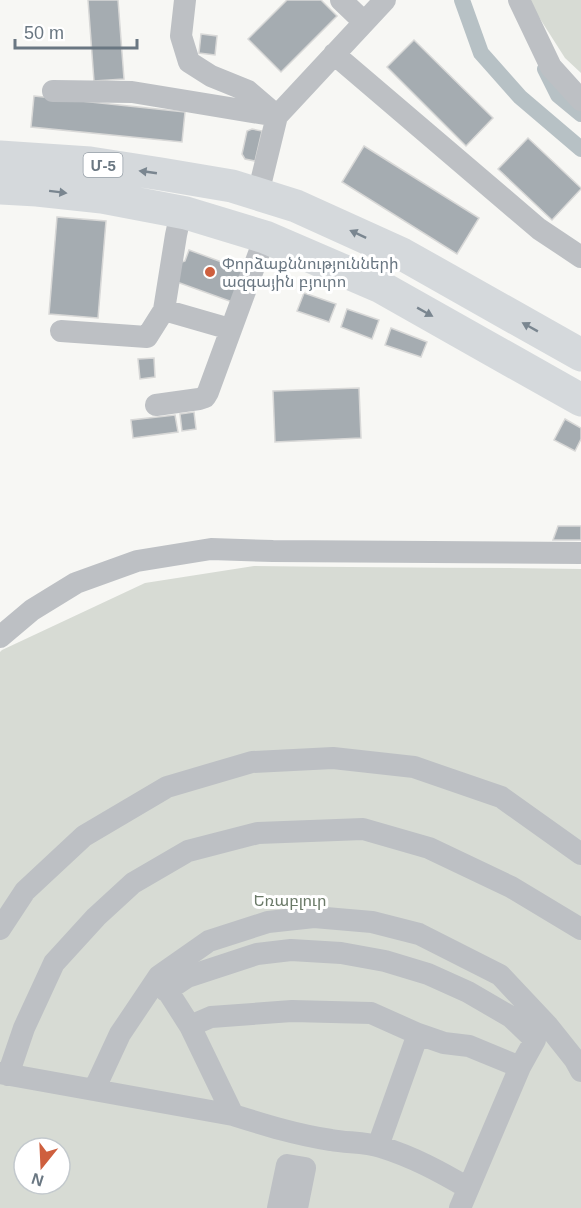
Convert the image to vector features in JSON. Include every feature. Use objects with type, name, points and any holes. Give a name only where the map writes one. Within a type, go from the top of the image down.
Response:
[{"type":"highway","name":"Մ-5","points":[[0,157],[90,163],[231,186],[296,206],[402,254],[581,355]]},
{"type":"highway","points":[[189,214],[206,182]]},
{"type":"highway","name":"Մ-5","points":[[0,188],[102,197],[189,214],[266,237],[379,286],[581,400]]},
{"type":"street","points":[[185,0],[181,36],[189,62],[211,76],[248,91],[277,116]]},
{"type":"street","points":[[341,0],[364,22]]},
{"type":"street","points":[[258,194],[277,116],[385,0]]},
{"type":"street","points":[[519,0],[550,67],[581,100]]},
{"type":"street","points":[[334,54],[539,229],[581,257]]},
{"type":"street","points":[[53,91],[132,92],[277,116]]},
{"type":"street","points":[[61,331],[147,337],[164,310],[176,235],[189,214]]},
{"type":"street","points":[[156,405],[205,397],[266,237]]},
{"type":"street","points":[[164,310],[230,329]]},
{"type":"street","points":[[0,636],[32,610],[76,583],[137,561],[211,549],[581,553]]},
{"type":"street","points":[[0,929],[25,891],[84,836],[167,787],[252,762],[333,758],[414,767],[501,797],[581,854]]},
{"type":"street","points":[[162,984],[257,954],[291,950],[341,953],[386,961],[428,974],[468,992],[511,1017],[535,1040],[520,1067],[464,1198],[425,1164],[378,1146],[302,1135],[233,1115],[4,1074],[54,963],[96,917],[133,884],[188,851],[258,833],[363,829],[429,848],[511,887],[581,929]]},
{"type":"street","points":[[94,1090],[120,1034],[162,984],[209,941],[268,922],[314,917],[372,922],[418,934],[500,975],[548,1026],[580,1067]]},
{"type":"street","points":[[162,984],[190,1026],[233,1115]]},
{"type":"street","points":[[190,1026],[211,1017],[280,1011],[371,1013],[418,1034],[444,1043],[469,1046],[520,1067]]},
{"type":"street","points":[[378,1146],[418,1034]]},
{"type":"street","points":[[296,1167],[302,1135]]},
{"type":"street","points":[[278,1208],[287,1165],[305,1168],[297,1208]]},
{"type":"green space","points":[[528,0],[581,0],[581,73],[565,58]]},
{"type":"green space","name":"Եռաբլուր","points":[[254,566],[581,569],[581,1208],[0,1208],[0,652],[145,583]]},
{"type":"building","points":[[88,0],[118,0],[124,79],[94,81]]},
{"type":"building","points":[[287,0],[321,0],[337,16],[281,72],[248,39]]},
{"type":"building","points":[[201,34],[217,36],[215,55],[199,53]]},
{"type":"building","points":[[414,40],[493,118],[466,146],[387,67]]},
{"type":"building","points":[[34,96],[185,112],[182,142],[31,127]]},
{"type":"building","points":[[252,129],[262,131],[255,161],[245,159],[242,154],[247,131]]},
{"type":"building","points":[[528,138],[581,188],[552,220],[498,169]]},
{"type":"building","points":[[364,146],[479,218],[457,254],[342,182]]},
{"type":"building","points":[[57,217],[106,221],[98,318],[49,314]]},
{"type":"building","points":[[189,250],[246,271],[235,303],[177,282],[179,263],[185,261]]},
{"type":"building","points":[[304,293],[336,304],[329,322],[297,311]]},
{"type":"building","points":[[347,309],[379,320],[372,339],[341,327]]},
{"type":"building","points":[[391,328],[427,342],[421,357],[385,345]]},
{"type":"building","points":[[154,358],[155,377],[140,379],[138,359]]},
{"type":"building","points":[[359,388],[361,438],[275,442],[273,391]]},
{"type":"building","points":[[194,412],[196,429],[182,431],[180,414]]},
{"type":"building","points":[[175,415],[178,432],[133,438],[131,420]]},
{"type":"building","points":[[565,419],[581,428],[581,439],[575,451],[554,440]]},
{"type":"building","points":[[558,526],[581,526],[581,540],[553,540]]},
{"type":"waterway","points":[[462,0],[481,53],[520,97],[581,149]]},
{"type":"waterway","points":[[545,69],[558,95],[581,114]]},
{"type":"place","name":"Փորձաքննությունների ազգային բյուրո","points":[[210,272]]}]
